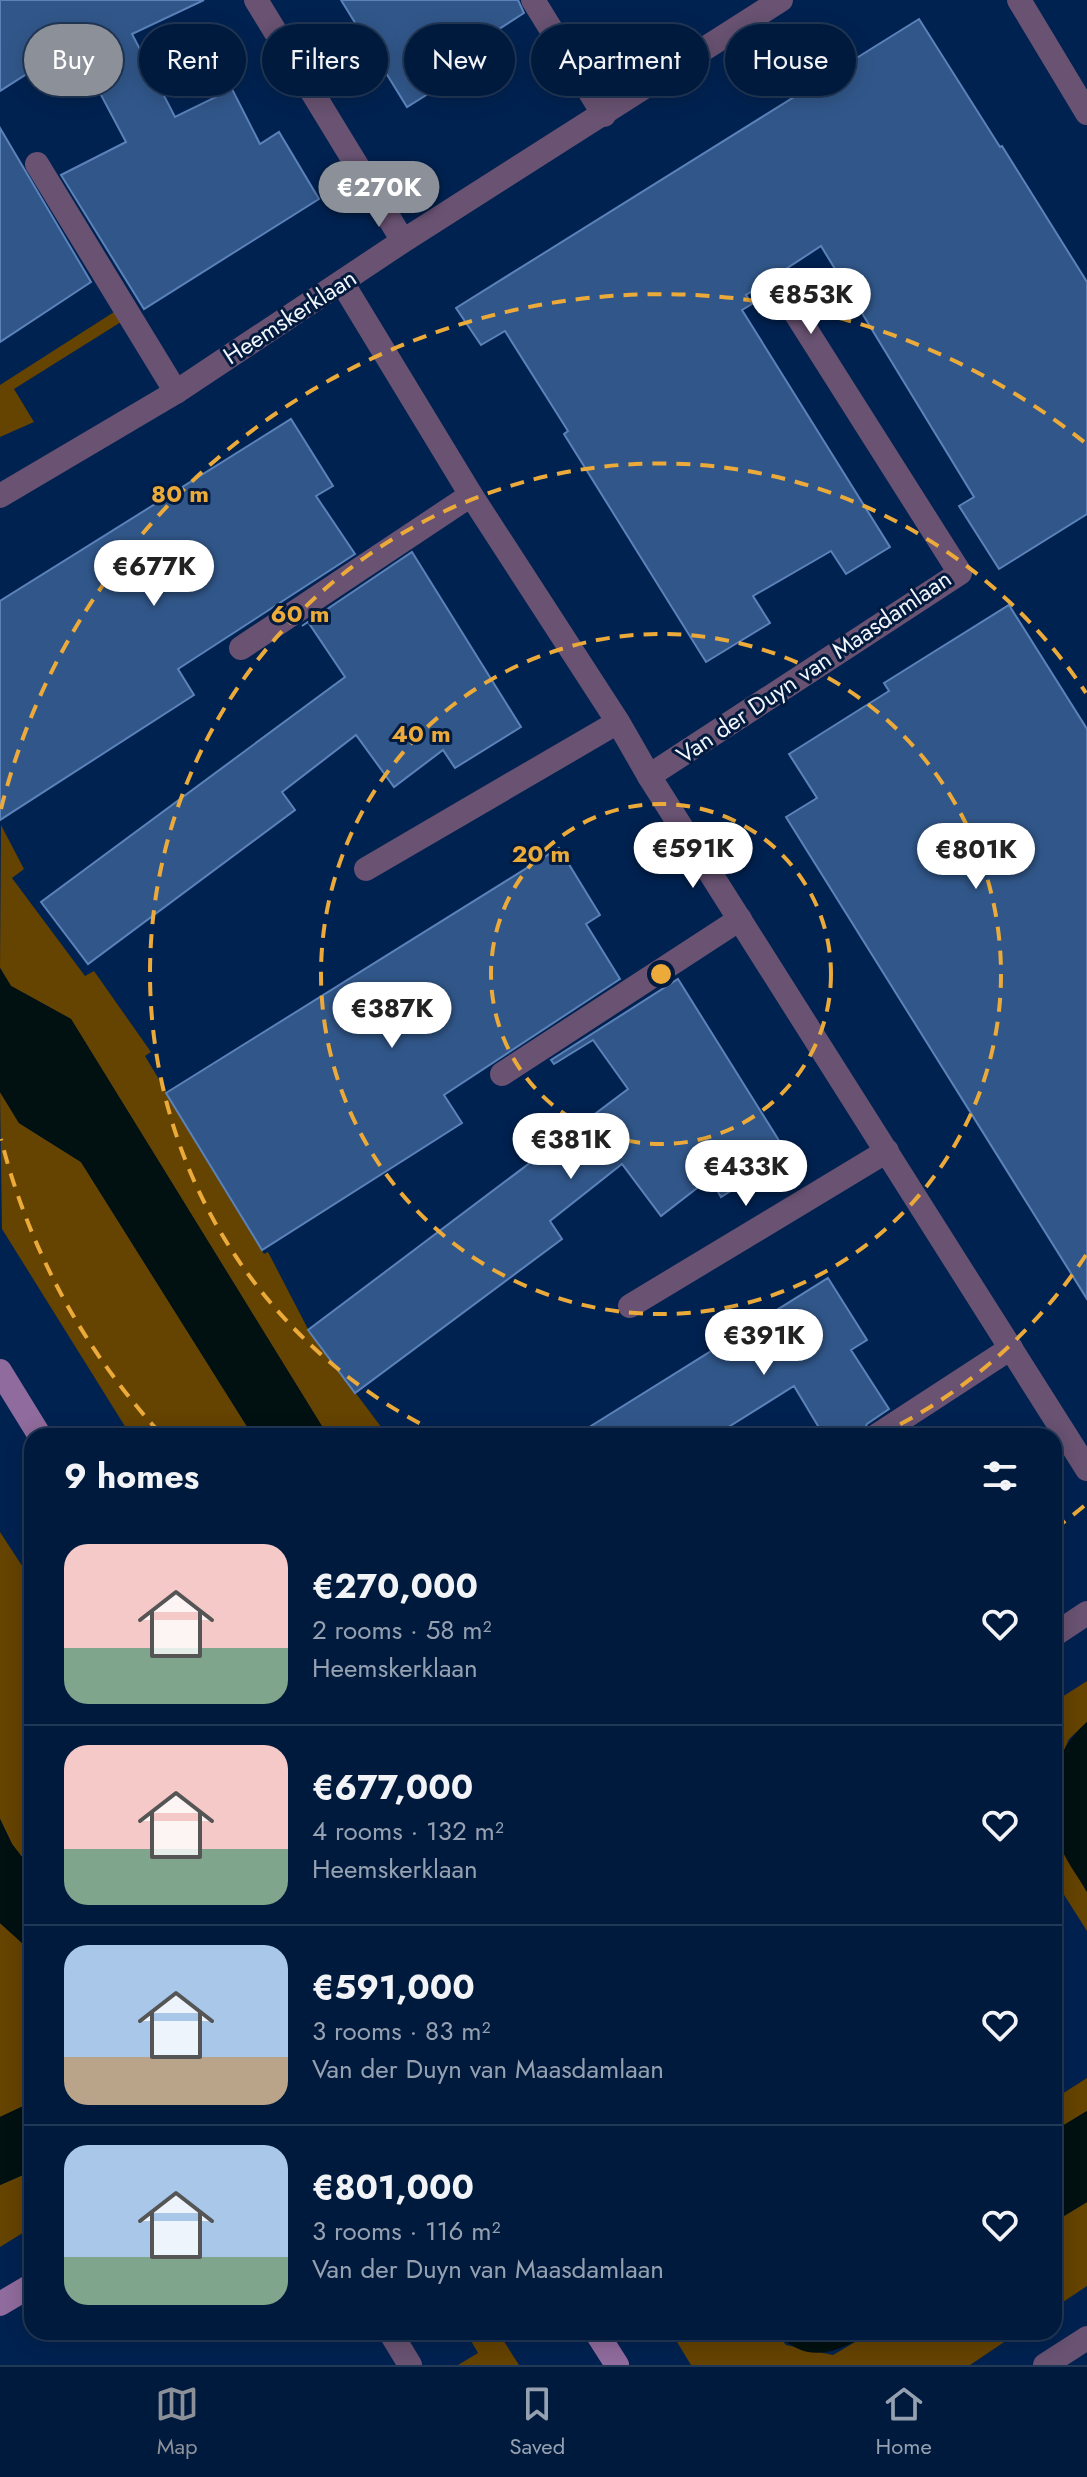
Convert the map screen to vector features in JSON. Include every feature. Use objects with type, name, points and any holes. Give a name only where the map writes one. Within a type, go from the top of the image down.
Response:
[{"type":"main road","points":[[0,1371],[35,1428]]},
{"type":"main road","points":[[0,2304],[24,2290]]},
{"type":"main road","points":[[601,2340],[617,2365]]},
{"type":"street","points":[[256,0],[403,241]]},
{"type":"street","points":[[533,0],[604,115]]},
{"type":"street","name":"Heemskerklaan","points":[[0,496],[176,392],[343,284],[403,241],[781,0]]},
{"type":"street","points":[[1019,0],[1087,113]]},
{"type":"street","points":[[37,164],[176,392]]},
{"type":"street","name":"Van der Duyn van Maasdamlaan","points":[[343,284],[471,495],[618,722],[649,776],[1061,1428]]},
{"type":"street","name":"Van der Duyn van Maasdamlaan","points":[[649,776],[960,573],[791,306]]},
{"type":"street","points":[[241,648],[471,495]]},
{"type":"street","points":[[366,869],[618,722]]},
{"type":"street","points":[[502,1074],[740,919]]},
{"type":"street","points":[[630,1306],[887,1151]]},
{"type":"street","points":[[888,1428],[1011,1348]]},
{"type":"street","name":"Van der Duyn van Maasdamlaan","points":[[1062,1429],[1087,1469]]},
{"type":"street","points":[[1062,1630],[1087,1613]]},
{"type":"street","points":[[1045,2365],[1087,2338]]},
{"type":"street","points":[[395,2340],[410,2365]]},
{"type":"shaded area","points":[[114,312],[121,322],[14,389],[34,422],[0,437],[0,385]]},
{"type":"shaded area","points":[[1,825],[24,869],[12,878],[85,976],[94,971],[151,1052],[145,1056],[264,1254],[268,1252],[309,1331],[382,1428],[323,1428],[71,1019],[11,986],[0,968]]},
{"type":"shaded area","points":[[0,968],[11,986],[71,1019],[323,1428],[248,1428],[81,1162],[19,1123],[0,1092]]},
{"type":"shaded area","points":[[0,1092],[19,1123],[81,1162],[248,1428],[126,1428],[2,1229]]},
{"type":"shaded area","points":[[0,1532],[24,1569],[24,1860],[0,1819]]},
{"type":"shaded area","points":[[1087,1681],[1087,1722],[1069,1739],[1062,1755],[1062,1697]]},
{"type":"shaded area","points":[[1087,1722],[1087,1892],[1062,1849],[1062,1755]]},
{"type":"shaded area","points":[[0,1819],[24,1860],[24,1945],[0,1923]]},
{"type":"shaded area","points":[[1062,1849],[1087,1892],[1087,1931],[1062,1892]]},
{"type":"shaded area","points":[[0,1923],[24,1945],[24,2106],[0,2117]]},
{"type":"shaded area","points":[[1087,2078],[1087,2111],[1062,2126],[1062,2094]]},
{"type":"shaded area","points":[[24,2106],[24,2174],[0,2185],[0,2117]]},
{"type":"shaded area","points":[[1087,2111],[1087,2202],[1062,2217],[1062,2126]]},
{"type":"shaded area","points":[[24,2174],[24,2232],[0,2247],[0,2185]]},
{"type":"shaded area","points":[[1087,2202],[1087,2286],[1062,2303],[1062,2217]]},
{"type":"shaded area","points":[[471,2340],[503,2340],[519,2365],[458,2365],[478,2353]]},
{"type":"shaded area","points":[[676,2340],[782,2340],[786,2345],[833,2355],[858,2340],[1007,2340],[970,2365],[691,2365]]},
{"type":"shaded area","points":[[785,2340],[857,2340],[821,2353],[799,2349]]},
{"type":"building","points":[[0,0],[204,0],[153,24],[139,24],[139,31],[132,34],[139,48],[139,96],[164,96],[175,117],[218,96],[236,96],[260,144],[279,132],[319,199],[144,309],[61,175],[126,142],[102,96],[123,96],[123,24],[24,24],[24,76],[0,91]]},
{"type":"building","points":[[341,0],[518,0],[524,13],[507,24],[404,24],[404,96],[425,96],[407,107],[388,76],[388,24],[356,24]]},
{"type":"building","points":[[919,19],[1087,282],[1087,514],[999,569],[959,506],[974,497],[821,246],[746,295],[752,304],[742,310],[890,547],[846,574],[831,551],[753,596],[770,623],[706,662],[564,434],[568,431],[505,331],[481,345],[456,308],[796,96],[856,96],[856,58]]},
{"type":"building","points":[[0,128],[91,282],[0,342]]},
{"type":"building","points":[[291,419],[333,486],[316,496],[355,554],[178,669],[194,695],[0,820],[0,601]]},
{"type":"building","points":[[412,552],[521,727],[455,768],[443,750],[394,787],[356,735],[282,792],[295,810],[88,964],[41,902],[345,677],[308,622],[302,626]]},
{"type":"building","points":[[1009,605],[1087,729],[1087,1299],[786,817],[817,798],[789,754],[889,691],[884,683]]},
{"type":"building","points":[[559,848],[600,915],[586,924],[620,979],[444,1095],[462,1123],[262,1250],[166,1093]]},
{"type":"building","points":[[678,979],[788,1155],[721,1197],[710,1178],[661,1216],[622,1164],[550,1221],[562,1239],[355,1393],[308,1330],[628,1089],[593,1040],[554,1064],[551,1060]]},
{"type":"building","points":[[828,1278],[867,1340],[851,1350],[889,1409],[865,1428],[819,1428],[794,1386],[727,1428],[588,1428]]}]
